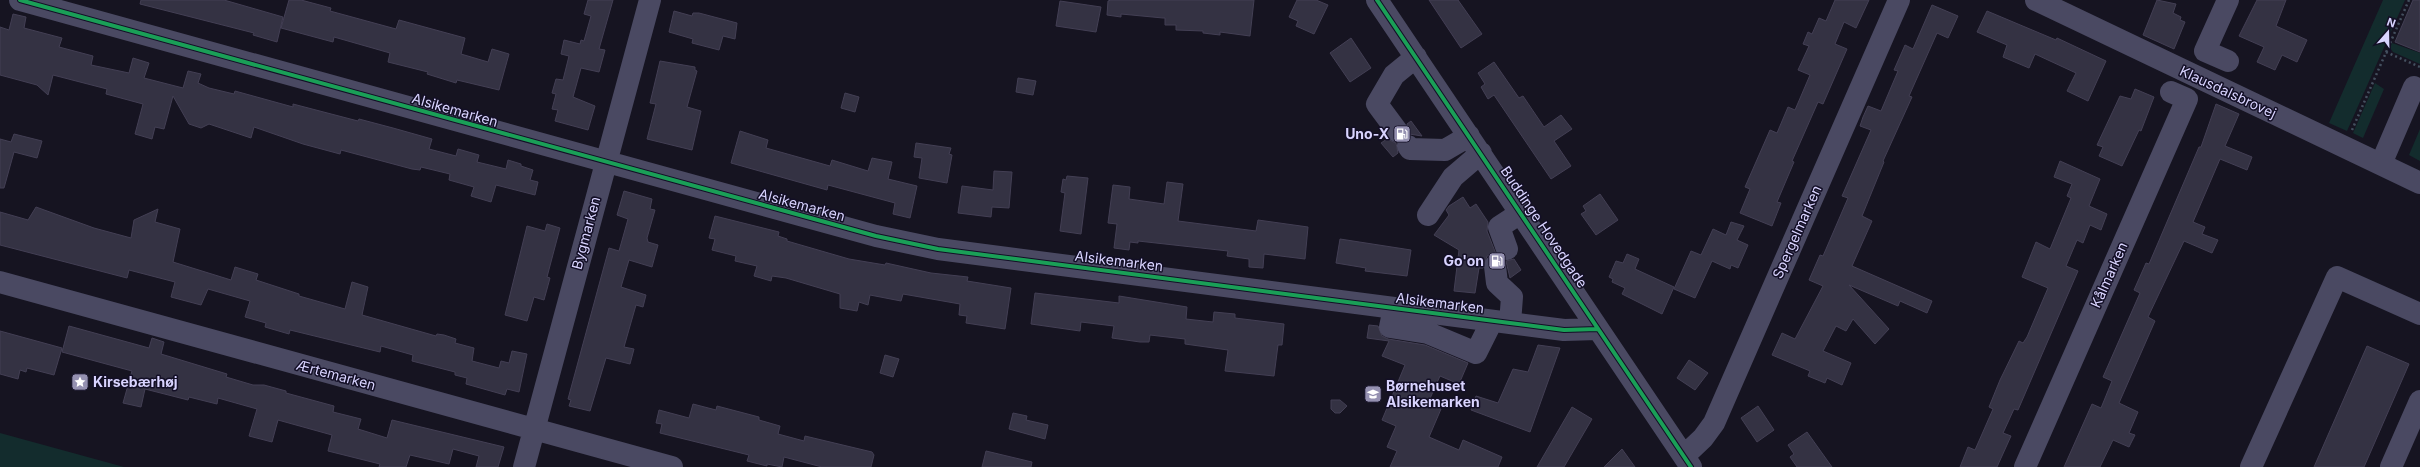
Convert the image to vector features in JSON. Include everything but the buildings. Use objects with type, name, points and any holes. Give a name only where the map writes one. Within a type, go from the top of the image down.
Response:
[{"type":"street","name":"Alsikemarken","points":[[20,0],[605,163],[876,236],[938,249],[1564,330],[1598,329]]},
{"type":"street","name":"Bygmarken","points":[[524,467],[650,0]]},
{"type":"street","name":"Buddinge Hovedgade","points":[[1377,0],[1522,212],[1598,329],[1688,462]]},
{"type":"street","name":"Spergelmarken","points":[[1688,462],[1714,423],[1898,0]]},
{"type":"street","name":"Klausdalsbrovej","points":[[2036,0],[2420,183]]},
{"type":"street","points":[[2228,0],[2206,51],[2228,61]]},
{"type":"street","points":[[1416,57],[1394,75],[1377,104],[1410,149],[1445,150],[1475,144]]},
{"type":"street","points":[[2381,164],[2414,87]]},
{"type":"street","name":"Kålmarken","points":[[2025,467],[2187,99],[2171,92]]},
{"type":"street","points":[[1428,215],[1475,144]]},
{"type":"street","points":[[1394,308],[1390,326],[1428,333],[1476,353],[1501,322],[1512,297],[1497,283],[1501,257],[1499,227],[1522,212]]},
{"type":"street","points":[[2251,467],[2337,277],[2420,314]]},
{"type":"street","name":"Ærtemarken","points":[[0,282],[672,467]]},
{"type":"street","points":[[2391,467],[2420,401]]},
{"type":"path","points":[[2344,147],[2408,0]]},
{"type":"path","points":[[2386,52],[2420,67]]},
{"type":"green space","points":[[2383,0],[2405,0],[2347,131],[2329,123]]},
{"type":"green space","points":[[2392,43],[2420,53],[2420,64],[2393,52],[2390,48]]},
{"type":"green space","points":[[2375,83],[2384,89],[2363,138],[2353,133]]},
{"type":"green space","points":[[2420,129],[2420,161],[2409,155]]},
{"type":"green space","points":[[0,433],[124,467],[0,467]]},
{"type":"cycle path","points":[[20,0],[876,236],[938,249],[1564,330],[1598,329]]},
{"type":"cycle path","points":[[1377,0],[1691,467]]},
{"type":"place","name":"Uno-X","points":[[1402,134]]},
{"type":"place","name":"Go'on","points":[[1497,261]]},
{"type":"place","name":"Kirsebærhøj","points":[[80,382]]},
{"type":"place","name":"Børnehuset Alsikemarken","points":[[1373,394]]}]
